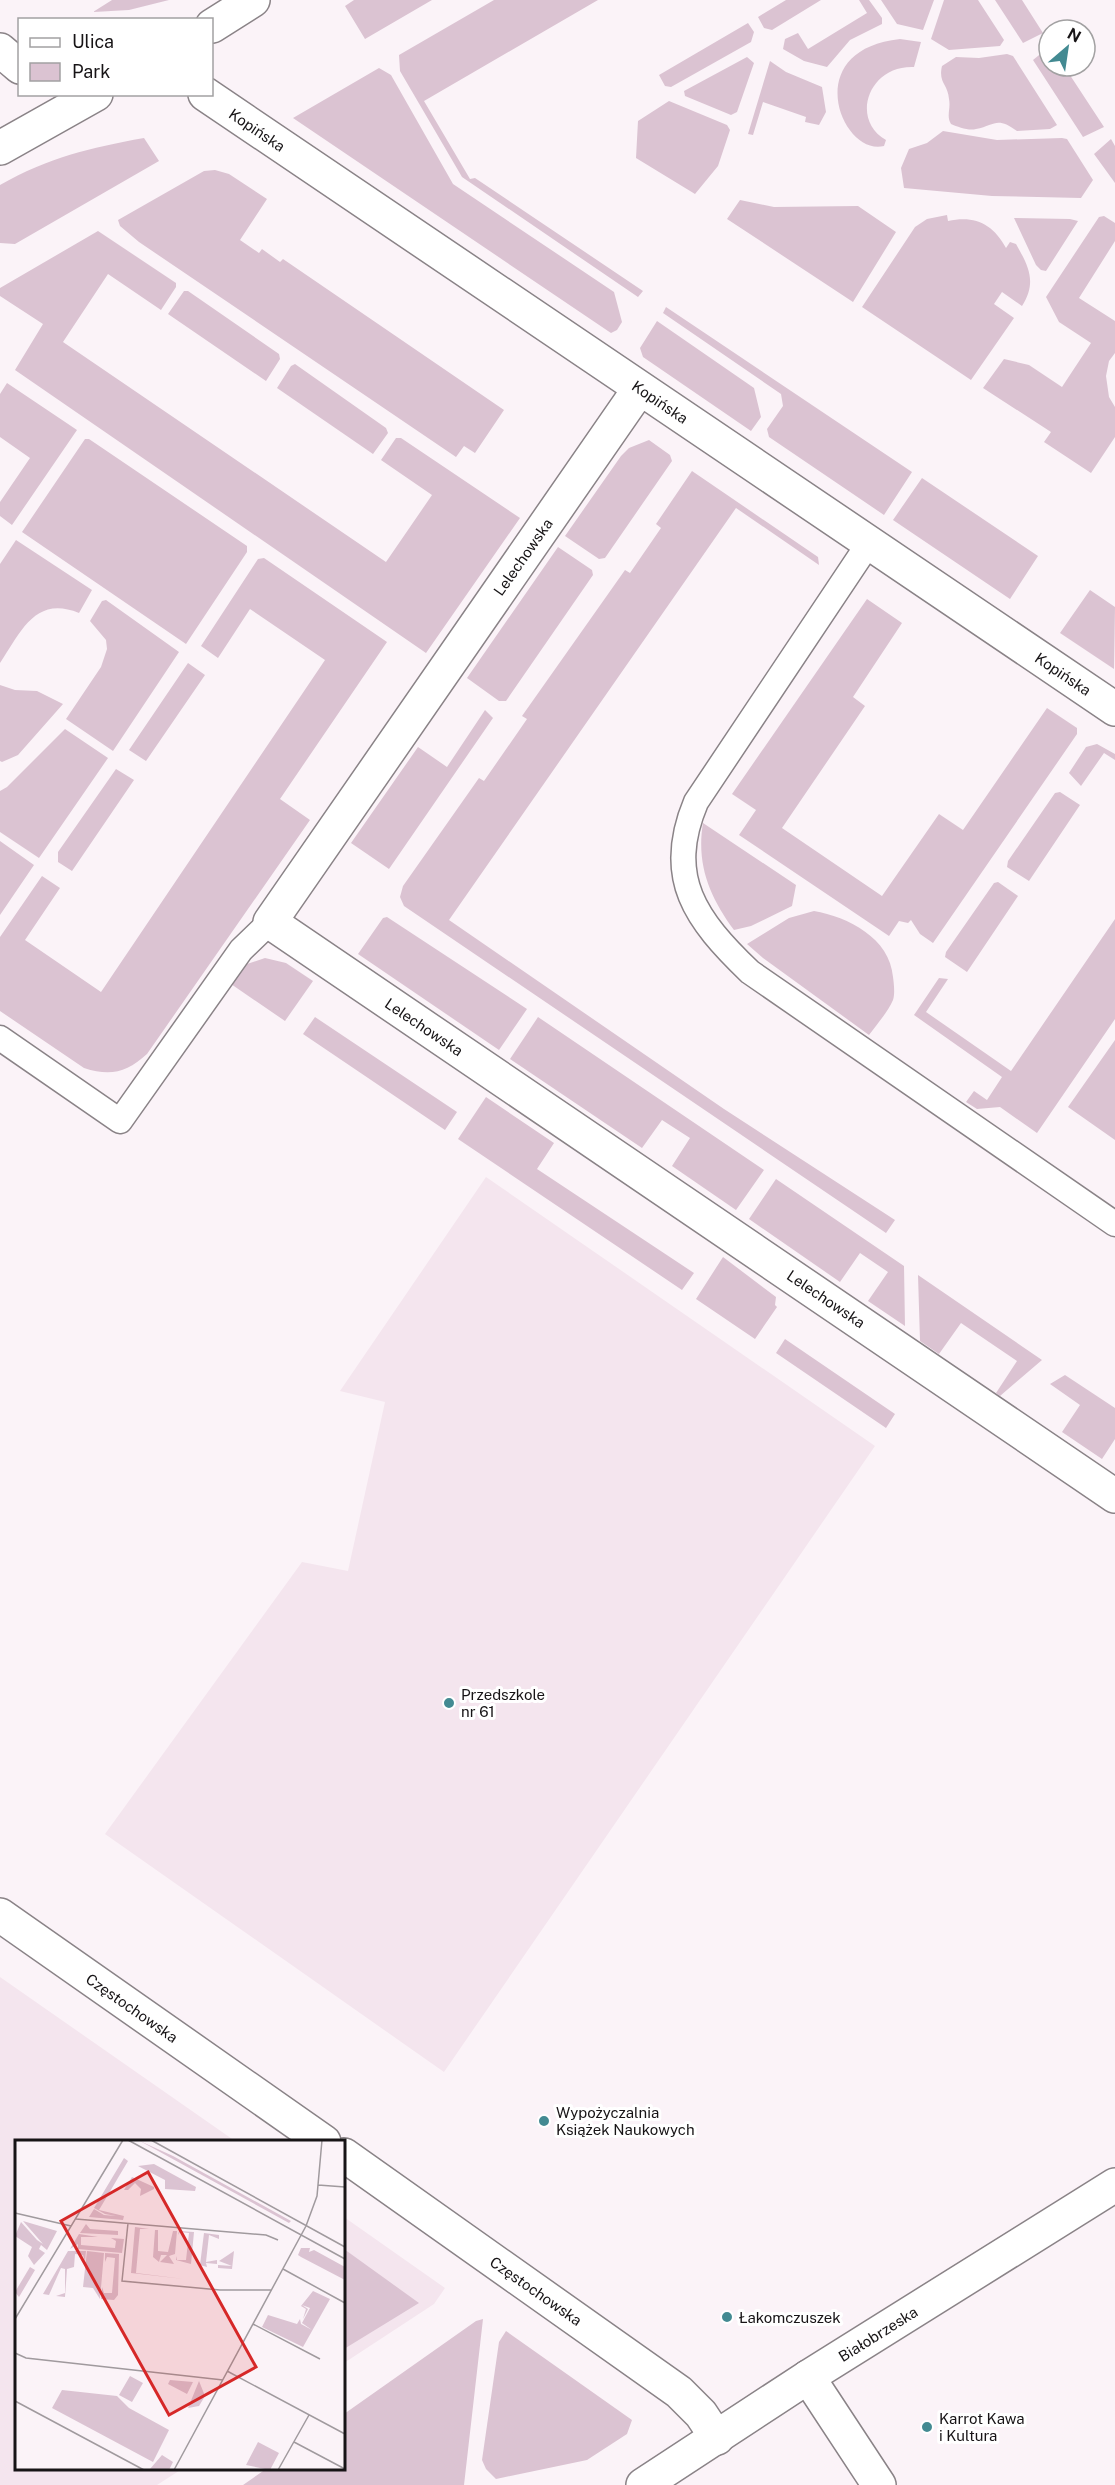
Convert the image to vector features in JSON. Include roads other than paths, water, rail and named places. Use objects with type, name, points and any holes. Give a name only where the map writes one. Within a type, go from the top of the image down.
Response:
[{"type":"street","points":[[213,25],[253,0]]},
{"type":"street","points":[[0,50],[18,64]]},
{"type":"street","name":"Kopińska","points":[[208,96],[1115,709]]},
{"type":"street","points":[[0,148],[72,100]]},
{"type":"street","name":"Lelechowska","points":[[640,388],[270,922],[1115,1496]]},
{"type":"street","name":"Częstochowska","points":[[0,1915],[321,2140]]},
{"type":"street","name":"Częstochowska","points":[[345,2156],[679,2392],[701,2414],[717,2438]]},
{"type":"street","name":"Białobrzeska","points":[[643,2485],[808,2377],[1115,2185]]},
{"type":"street","points":[[808,2377],[879,2485]]},
{"type":"lane","points":[[869,543],[696,802],[687,823],[683,847],[683,871],[689,898],[706,924],[750,972],[1115,1224]]},
{"type":"lane","points":[[0,1038],[120,1121],[241,950],[270,922]]},
{"type":"place","name":"Przedszkole nr 61","points":[[449,1703]]},
{"type":"place","name":"Wypożyczalnia Książek Naukowych","points":[[544,2121]]},
{"type":"place","name":"Łakomczuszek","points":[[727,2317]]},
{"type":"place","name":"Karrot Kawa i Kultura","points":[[927,2427]]}]
